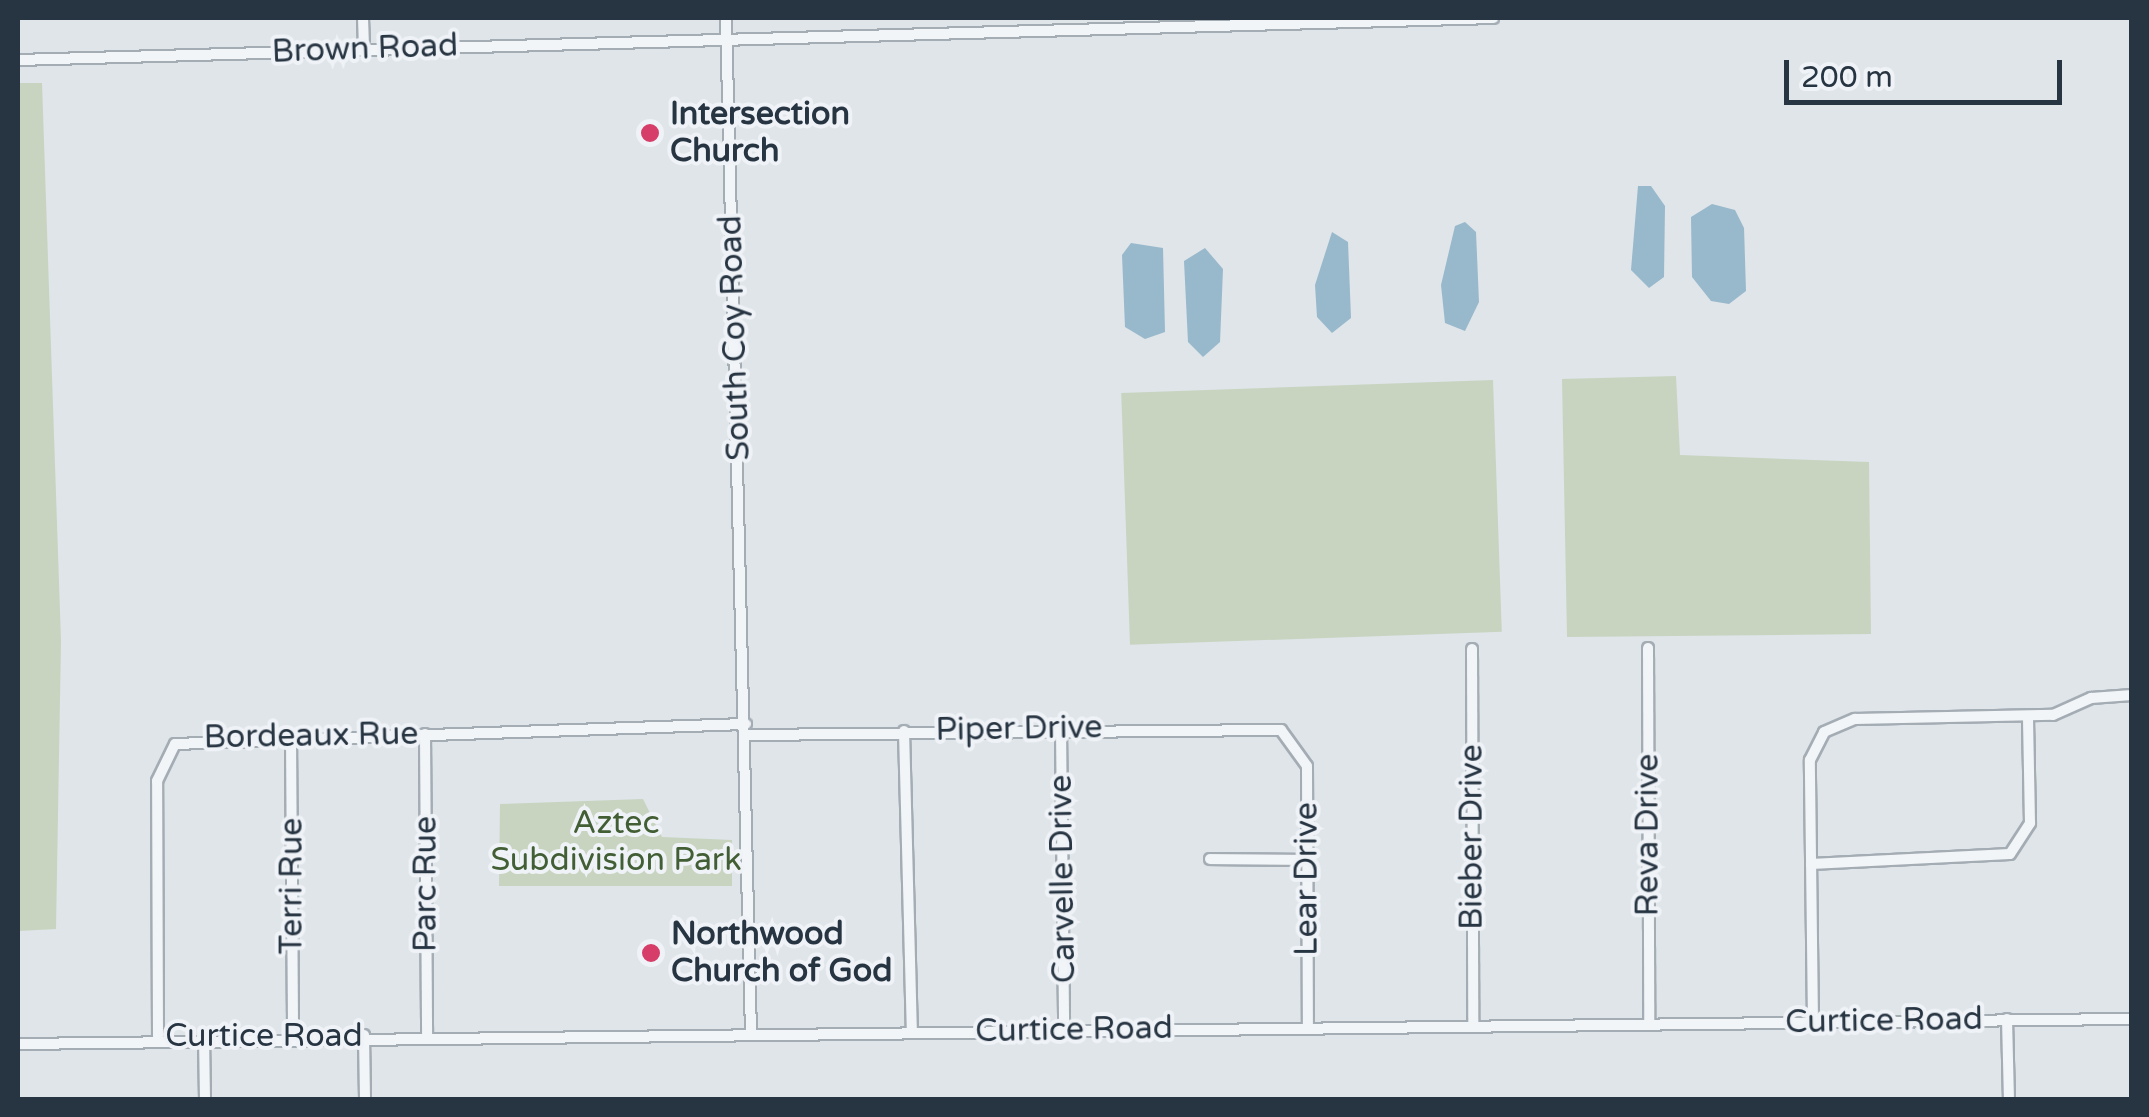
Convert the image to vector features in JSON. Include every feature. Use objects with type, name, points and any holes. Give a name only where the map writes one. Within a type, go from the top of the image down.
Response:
[{"type":"street","points":[[363,18],[364,48]]},
{"type":"street","name":"South Coy Road","points":[[726,18],[751,1034]]},
{"type":"street","name":"Brown Road","points":[[18,60],[1493,18]]},
{"type":"street","name":"Reva Drive","points":[[1648,648],[1649,1022]]},
{"type":"street","name":"Bieber Drive","points":[[1472,649],[1473,1024]]},
{"type":"street","points":[[1813,1022],[1810,760],[1829,727],[2028,716],[2132,695]]},
{"type":"street","points":[[1810,864],[2010,854],[2030,823],[2028,716]]},
{"type":"street","name":"Piper Drive","points":[[746,730],[1267,726],[1290,736]]},
{"type":"street","name":"Carvelle Drive","points":[[1061,728],[1064,1030]]},
{"type":"street","name":"Bordeaux Rue","points":[[158,1036],[160,762],[185,739],[746,730]]},
{"type":"street","points":[[904,731],[912,1032]]},
{"type":"street","name":"Parc Rue","points":[[425,734],[427,1034]]},
{"type":"street","name":"Lear Drive","points":[[1290,736],[1306,766],[1308,1026]]},
{"type":"street","name":"Terri Rue","points":[[292,737],[293,1035]]},
{"type":"street","points":[[1210,859],[1308,860]]},
{"type":"street","points":[[2007,1019],[2008,1100]]},
{"type":"street","name":"Curtice Road","points":[[18,1044],[158,1036],[751,1034],[2132,1019]]},
{"type":"street","points":[[364,1035],[365,1100]]},
{"type":"street","points":[[204,1036],[204,1100]]},
{"type":"green space","points":[[18,83],[42,83],[61,641],[56,929],[18,931]]},
{"type":"green space","points":[[1676,376],[1680,455],[1869,462],[1871,634],[1567,637],[1562,379]]},
{"type":"green space","points":[[1493,380],[1502,632],[1130,645],[1121,393]]},
{"type":"green space","name":"Aztec Subdivision Park","points":[[643,799],[662,837],[732,840],[732,886],[499,886],[500,804]]},
{"type":"water","points":[[1638,186],[1651,186],[1665,206],[1664,277],[1649,288],[1631,270]]},
{"type":"water","points":[[1712,204],[1735,210],[1744,228],[1746,291],[1729,304],[1711,301],[1692,277],[1691,217]]},
{"type":"water","points":[[1465,222],[1476,232],[1479,302],[1465,331],[1445,323],[1441,285],[1455,226]]},
{"type":"water","points":[[1332,232],[1348,242],[1351,318],[1332,333],[1317,317],[1315,285]]},
{"type":"water","points":[[1131,243],[1163,248],[1165,332],[1145,339],[1125,327],[1122,255]]},
{"type":"water","points":[[1205,248],[1223,269],[1220,342],[1203,357],[1188,342],[1184,261]]},
{"type":"place","name":"Intersection Church","points":[[650,133]]},
{"type":"place","name":"Northwood Church of God","points":[[651,953]]}]
